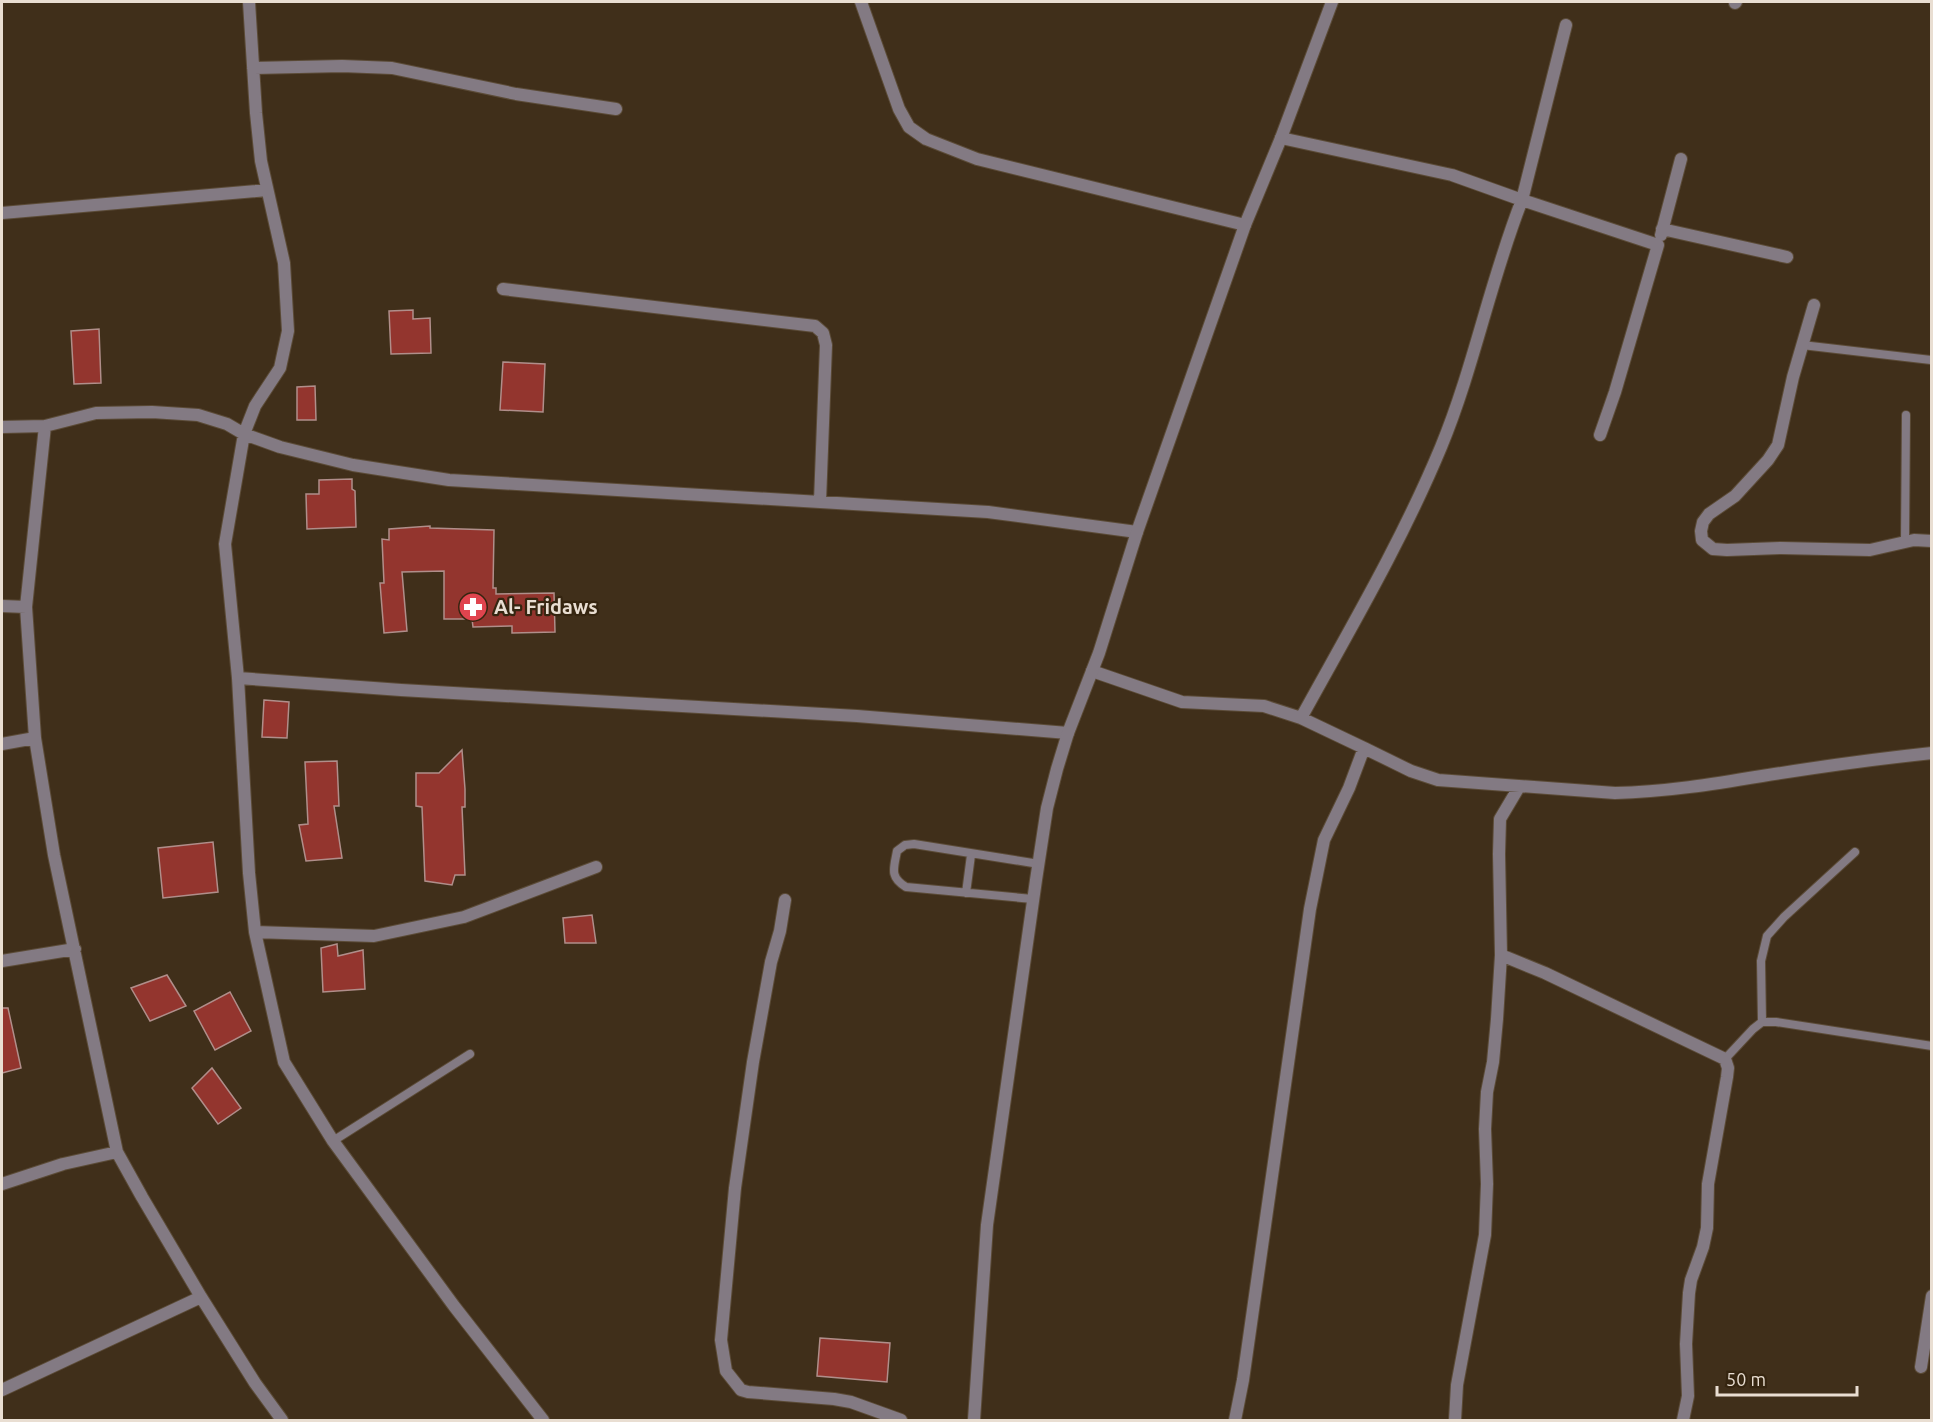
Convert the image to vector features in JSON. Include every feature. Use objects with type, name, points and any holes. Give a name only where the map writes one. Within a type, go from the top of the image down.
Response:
[{"type":"street","points":[[249,2],[259,142],[267,190],[284,263],[288,331],[280,368],[255,406],[244,434],[225,544],[238,678],[249,873],[255,932],[284,1062],[333,1141],[454,1306],[543,1420]]},
{"type":"street","points":[[861,2],[899,109],[909,127],[926,139],[977,159],[1245,225]]},
{"type":"street","points":[[974,1420],[987,1225],[1047,808],[1068,733],[1092,671],[1137,532],[1245,225],[1281,138],[1332,2]]},
{"type":"street","points":[[1301,718],[1401,535],[1441,446],[1470,365],[1512,225],[1522,200],[1566,25]]},
{"type":"street","points":[[253,68],[342,66],[392,68],[516,94],[616,109]]},
{"type":"street","points":[[1281,138],[1452,175],[1658,245]]},
{"type":"street","points":[[1600,435],[1615,392],[1681,159]]},
{"type":"street","points":[[2,213],[267,190]]},
{"type":"street","points":[[1662,229],[1787,257]]},
{"type":"street","points":[[503,289],[815,326],[823,333],[826,345],[820,501]]},
{"type":"street","points":[[1814,306],[1792,377],[1778,445],[1768,460],[1735,496],[1709,514],[1703,522],[1702,540],[1713,549],[1727,550],[1781,548],[1870,550],[1905,542],[1932,541]]},
{"type":"street","points":[[2,427],[45,426],[96,413],[152,412],[198,416],[227,424],[244,434],[280,447],[353,465],[449,480],[1017,514],[1137,532]]},
{"type":"street","points":[[45,426],[26,606],[35,738],[54,855],[117,1152],[201,1297],[255,1383],[282,1420]]},
{"type":"street","points":[[2,606],[26,606]]},
{"type":"street","points":[[1092,671],[1182,702],[1264,706],[1301,718],[1411,771],[1438,780],[1593,793],[1634,793],[1932,753]]},
{"type":"street","points":[[238,678],[401,690],[857,716],[1068,733]]},
{"type":"street","points":[[2,744],[35,738]]},
{"type":"street","points":[[1234,1420],[1242,1380],[1310,909],[1324,840],[1349,788],[1364,748]]},
{"type":"street","points":[[1455,1420],[1457,1385],[1485,1235],[1485,1120],[1487,1092],[1493,1062],[1501,955],[1500,819],[1519,787]]},
{"type":"street","points":[[255,932],[374,936],[464,917],[596,867]]},
{"type":"street","points":[[785,900],[753,1062],[735,1188],[721,1340],[726,1371],[741,1390],[748,1392],[851,1402],[901,1420]]},
{"type":"street","points":[[2,961],[75,949]]},
{"type":"street","points":[[1501,955],[1725,1059],[1727,1077],[1708,1184],[1707,1228],[1689,1293],[1686,1344],[1688,1396],[1683,1420]]},
{"type":"street","points":[[2,1184],[63,1164],[117,1152]]},
{"type":"street","points":[[1921,1367],[1932,1296]]},
{"type":"street","points":[[2,1390],[201,1297]]},
{"type":"lane","points":[[1802,345],[1931,360]]},
{"type":"lane","points":[[1905,542],[1906,416]]},
{"type":"lane","points":[[1033,899],[906,888],[897,882],[893,874],[897,850],[904,845],[914,844],[1038,864]]},
{"type":"lane","points":[[1762,1022],[1761,961],[1767,936],[1784,917],[1856,852]]},
{"type":"lane","points":[[966,893],[971,855]]},
{"type":"lane","points":[[1725,1059],[1762,1022],[1776,1022],[1932,1046]]},
{"type":"lane","points":[[333,1141],[470,1054]]},
{"type":"building","points":[[413,310],[413,319],[430,318],[431,353],[391,354],[389,311]]},
{"type":"building","points":[[99,329],[101,383],[74,384],[71,331]]},
{"type":"building","points":[[503,362],[545,364],[543,412],[500,410]]},
{"type":"building","points":[[315,386],[316,420],[297,420],[297,387]]},
{"type":"building","points":[[352,479],[352,489],[355,491],[356,527],[307,529],[306,494],[319,494],[319,480]]},
{"type":"building","points":[[430,526],[430,528],[494,530],[493,588],[496,588],[496,594],[554,593],[555,632],[512,633],[512,626],[473,627],[472,619],[444,619],[444,571],[402,572],[407,631],[384,633],[380,583],[384,583],[382,539],[389,540],[389,529]]},
{"type":"building","points":[[264,700],[289,702],[287,738],[262,737]]},
{"type":"building","points":[[462,750],[465,789],[465,807],[462,807],[465,875],[455,875],[452,885],[425,881],[422,807],[416,806],[416,773],[439,773]]},
{"type":"building","points":[[337,761],[339,806],[334,806],[342,858],[306,861],[299,825],[308,824],[305,762]]},
{"type":"building","points":[[213,842],[218,892],[163,898],[158,848]]},
{"type":"building","points":[[592,915],[596,943],[565,943],[563,918]]},
{"type":"building","points":[[337,944],[338,956],[363,950],[365,989],[323,992],[321,948]]},
{"type":"building","points":[[167,975],[186,1006],[150,1021],[131,988]]},
{"type":"building","points":[[230,992],[251,1031],[215,1050],[194,1011]]},
{"type":"building","points":[[2,1008],[8,1008],[21,1068],[2,1073]]},
{"type":"building","points":[[212,1068],[241,1108],[218,1124],[192,1088]]},
{"type":"building","points":[[820,1338],[890,1343],[887,1382],[817,1376]]},
{"type":"place","name":"Al- Fridaws","points":[[473,607]]}]
